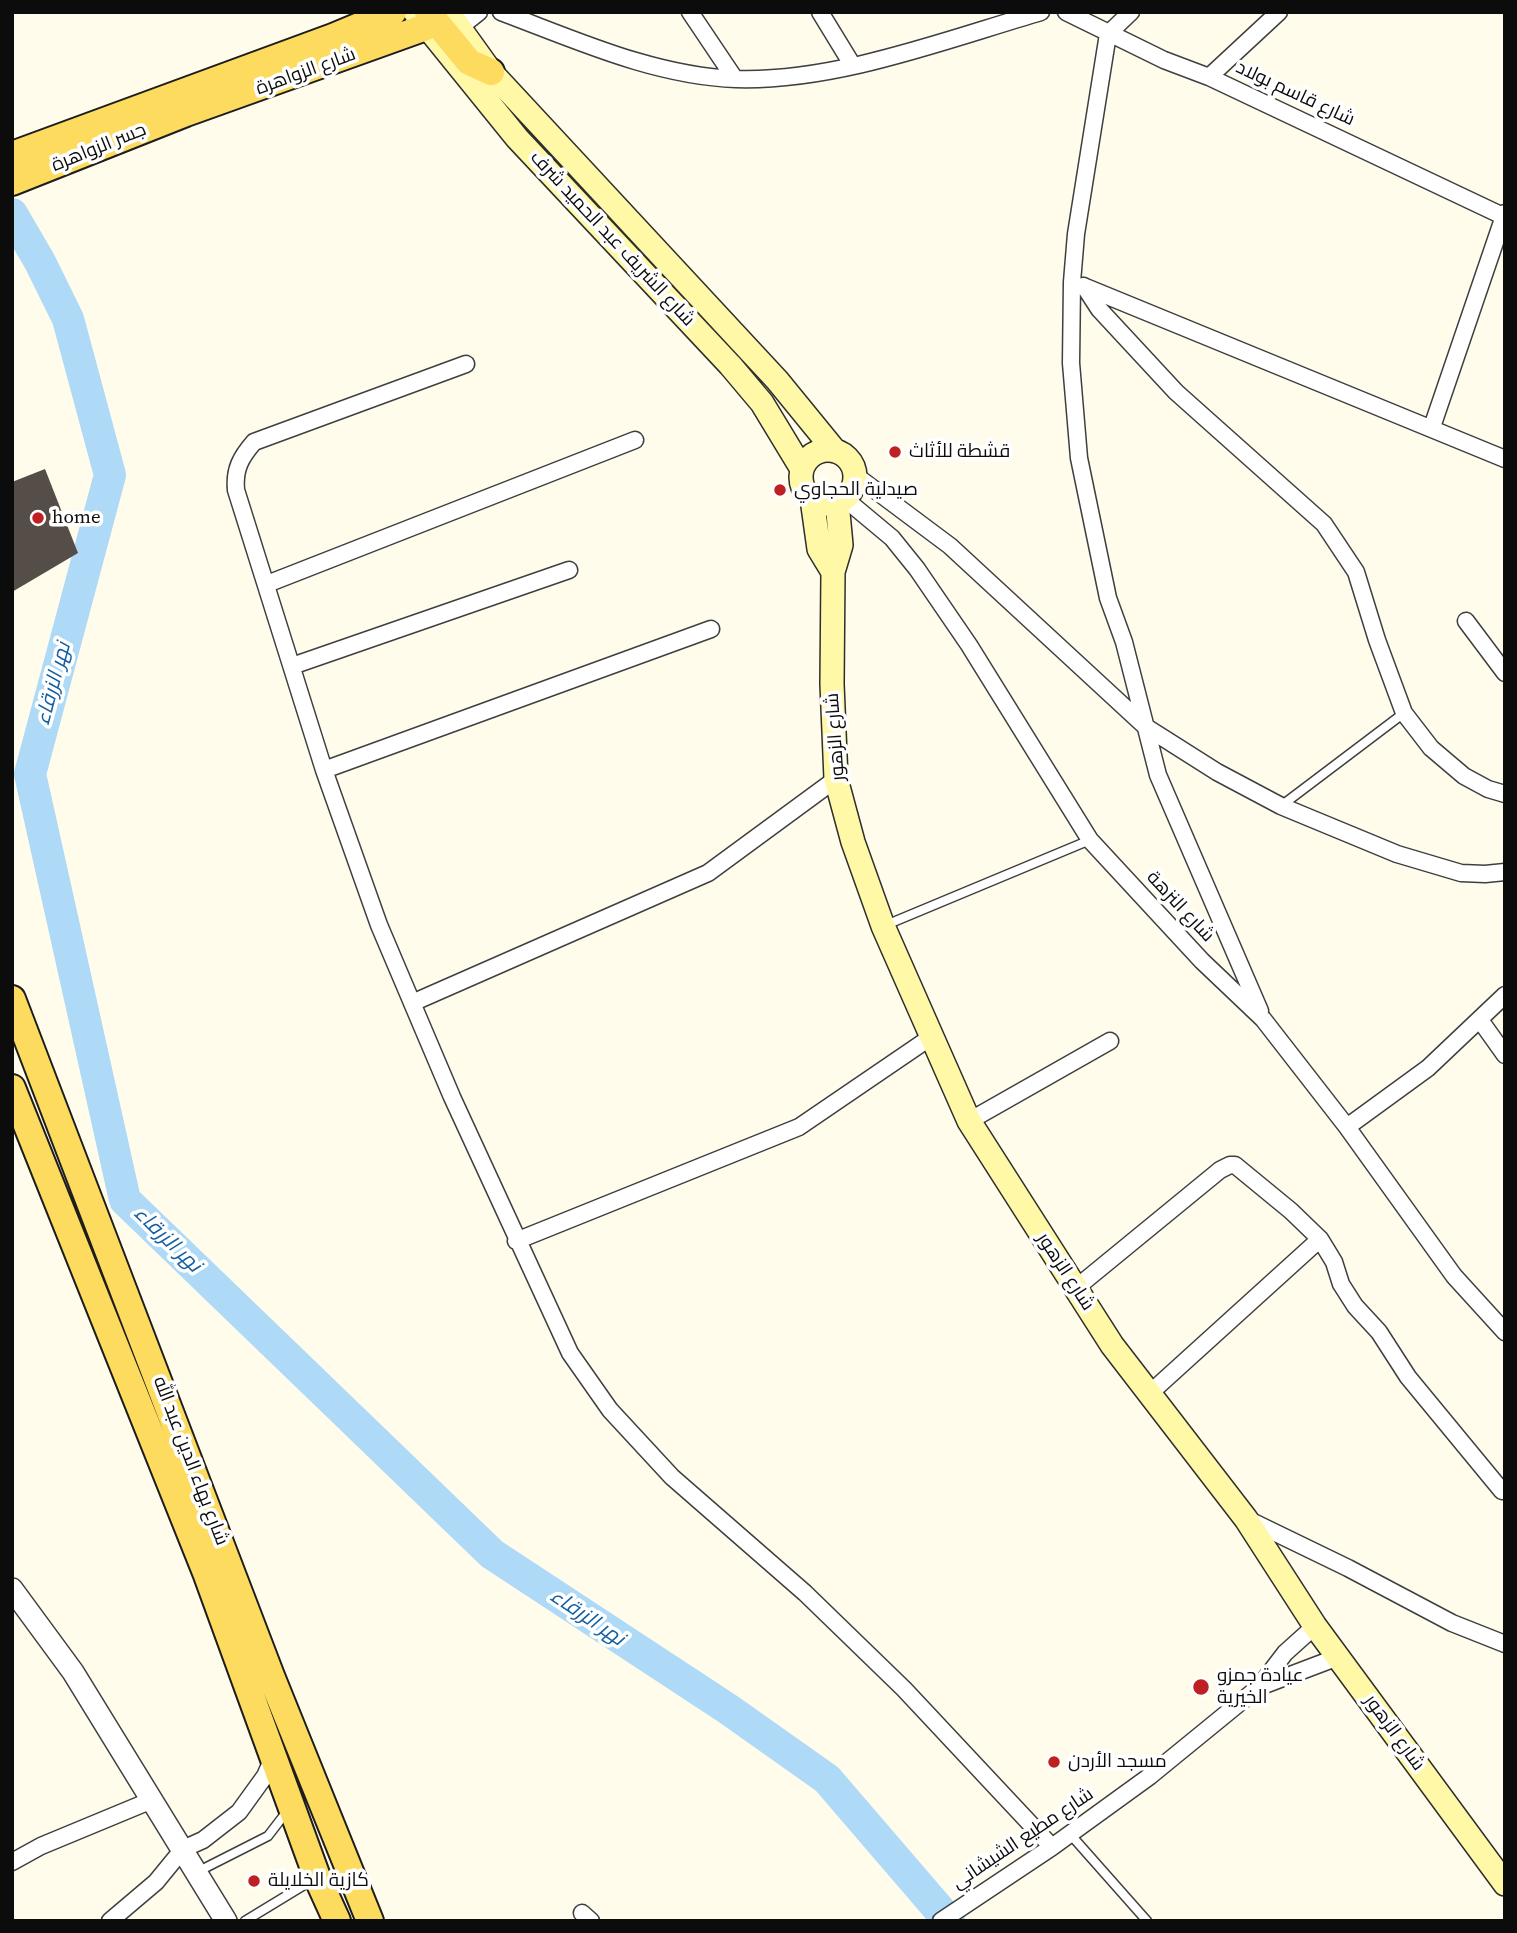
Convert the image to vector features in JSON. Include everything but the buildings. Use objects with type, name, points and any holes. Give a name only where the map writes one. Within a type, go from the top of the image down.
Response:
[{"type":"main road","name":"شارع الزواهرة","points":[[180,104],[386,14]]},
{"type":"main road","points":[[435,18],[469,62],[491,72]]},
{"type":"main road","name":"شارع الزواهرة","points":[[180,104],[361,52],[435,18]]},
{"type":"main road","name":"شارع الشريف عبد الحميد شرف","points":[[435,18],[517,138],[730,365],[762,403],[802,469]]},
{"type":"main road","name":"شارع الشريف عبد الحميد شرف","points":[[491,72],[777,380],[835,451]]},
{"type":"main road","name":"جسر الزواهرة","points":[[12,155],[180,104]]},
{"type":"main road","name":"جسر الزواهرة","points":[[12,182],[180,104]]},
{"type":"main road","points":[[827,450],[835,451],[849,460],[855,475],[850,492],[841,500],[828,504],[812,499],[802,486],[802,469],[811,456],[827,450]]},
{"type":"main road","name":"شارع الزهور","points":[[812,499],[818,549],[833,572]]},
{"type":"main road","name":"شارع الزهور","points":[[841,500],[841,545],[833,572],[832,684],[836,779],[853,842],[883,926],[969,1121],[1112,1345],[1246,1519],[1315,1626],[1505,1884]]},
{"type":"main road","name":"شارع بهاء الدين عبد الله","points":[[12,999],[260,1680],[274,1755],[317,1877],[337,1921]]},
{"type":"main road","name":"شارع بهاء الدين عبد الله","points":[[12,1087],[260,1680],[370,1921]]},
{"type":"street","points":[[435,18],[479,12]]},
{"type":"street","points":[[501,12],[618,56],[677,71],[735,79],[792,76],[853,66],[1041,12]]},
{"type":"street","points":[[690,12],[735,79]]},
{"type":"street","points":[[820,12],[853,66]]},
{"type":"street","name":"شارع قاسم بولاد","points":[[1066,12],[1164,60],[1209,76],[1504,216]]},
{"type":"street","points":[[1131,12],[1108,34],[1076,234],[1078,284],[1071,363],[1081,468],[1105,586],[1124,642],[1158,775],[1264,1019]]},
{"type":"street","points":[[1209,76],[1279,12]]},
{"type":"street","points":[[1432,427],[1504,216]]},
{"type":"street","points":[[1078,284],[1505,458]]},
{"type":"street","points":[[1078,284],[1176,392],[1324,524],[1356,572],[1377,640],[1405,713],[1431,748],[1464,776],[1488,789],[1505,794]]},
{"type":"street","points":[[466,364],[254,442],[245,453],[235,475],[236,490],[324,769],[379,925],[516,1241],[570,1353],[610,1410],[672,1478],[805,1593],[904,1689],[1052,1847]]},
{"type":"street","points":[[267,584],[635,440]]},
{"type":"street","points":[[855,475],[950,546],[1146,727],[1217,772],[1281,806],[1397,854],[1461,873],[1505,872]]},
{"type":"street","name":"شارع النزهة","points":[[841,500],[892,538],[917,569],[969,645],[1090,840],[1202,961],[1264,1019],[1347,1127],[1454,1276],[1505,1332]]},
{"type":"street","points":[[292,666],[569,570]]},
{"type":"street","points":[[1466,621],[1505,673]]},
{"type":"street","points":[[324,769],[711,629]]},
{"type":"street","points":[[412,1003],[708,873],[836,779]]},
{"type":"street","points":[[1347,1127],[1428,1068],[1505,995]]},
{"type":"street","points":[[1480,1020],[1505,1055]]},
{"type":"street","points":[[516,1241],[799,1127],[931,1037]]},
{"type":"street","points":[[969,1121],[1110,1041]]},
{"type":"street","points":[[1076,1288],[1220,1170],[1230,1165],[1242,1170],[1292,1211],[1320,1239],[1334,1262],[1341,1284],[1355,1306],[1379,1332],[1408,1377],[1502,1491]]},
{"type":"street","points":[[1149,1394],[1320,1239]]},
{"type":"street","points":[[1246,1519],[1348,1568],[1452,1623],[1505,1644]]},
{"type":"street","points":[[12,1589],[74,1672],[226,1921]]},
{"type":"street","name":"شارع مطيع الشيشاني","points":[[941,1921],[1052,1847],[1150,1776],[1259,1687],[1285,1653],[1315,1626]]},
{"type":"street","name":"شارع مطيع الشيشاني","points":[[1259,1687],[1338,1657]]},
{"type":"street","points":[[110,1921],[156,1882],[183,1849],[213,1834],[239,1812],[265,1776],[274,1755]]},
{"type":"street","points":[[12,1862],[41,1846],[152,1800]]},
{"type":"lane","points":[[1281,806],[1405,713]]},
{"type":"lane","points":[[883,926],[1090,840]]},
{"type":"lane","points":[[197,1872],[268,1836],[292,1805]]},
{"type":"lane","points":[[1070,1834],[1147,1921]]},
{"type":"lane","points":[[245,1921],[317,1877]]},
{"type":"waterway","name":"نهر الزرقاء","points":[[12,214],[40,262],[68,319],[110,475],[30,774],[125,1200],[492,1554],[728,1709],[827,1779],[949,1921]]},
{"type":"place","name":"قشطة للأثاث","points":[[895,452]]},
{"type":"place","name":"صيدلية الحجاوي","points":[[780,490]]},
{"type":"place","name":"home","points":[[38,518]]},
{"type":"place","name":"عيادة جمزو الخيرية","points":[[1201,1687]]},
{"type":"place","name":"مسجد الأردن","points":[[1054,1762]]},
{"type":"place","name":"كازية الخلايلة","points":[[254,1881]]}]
